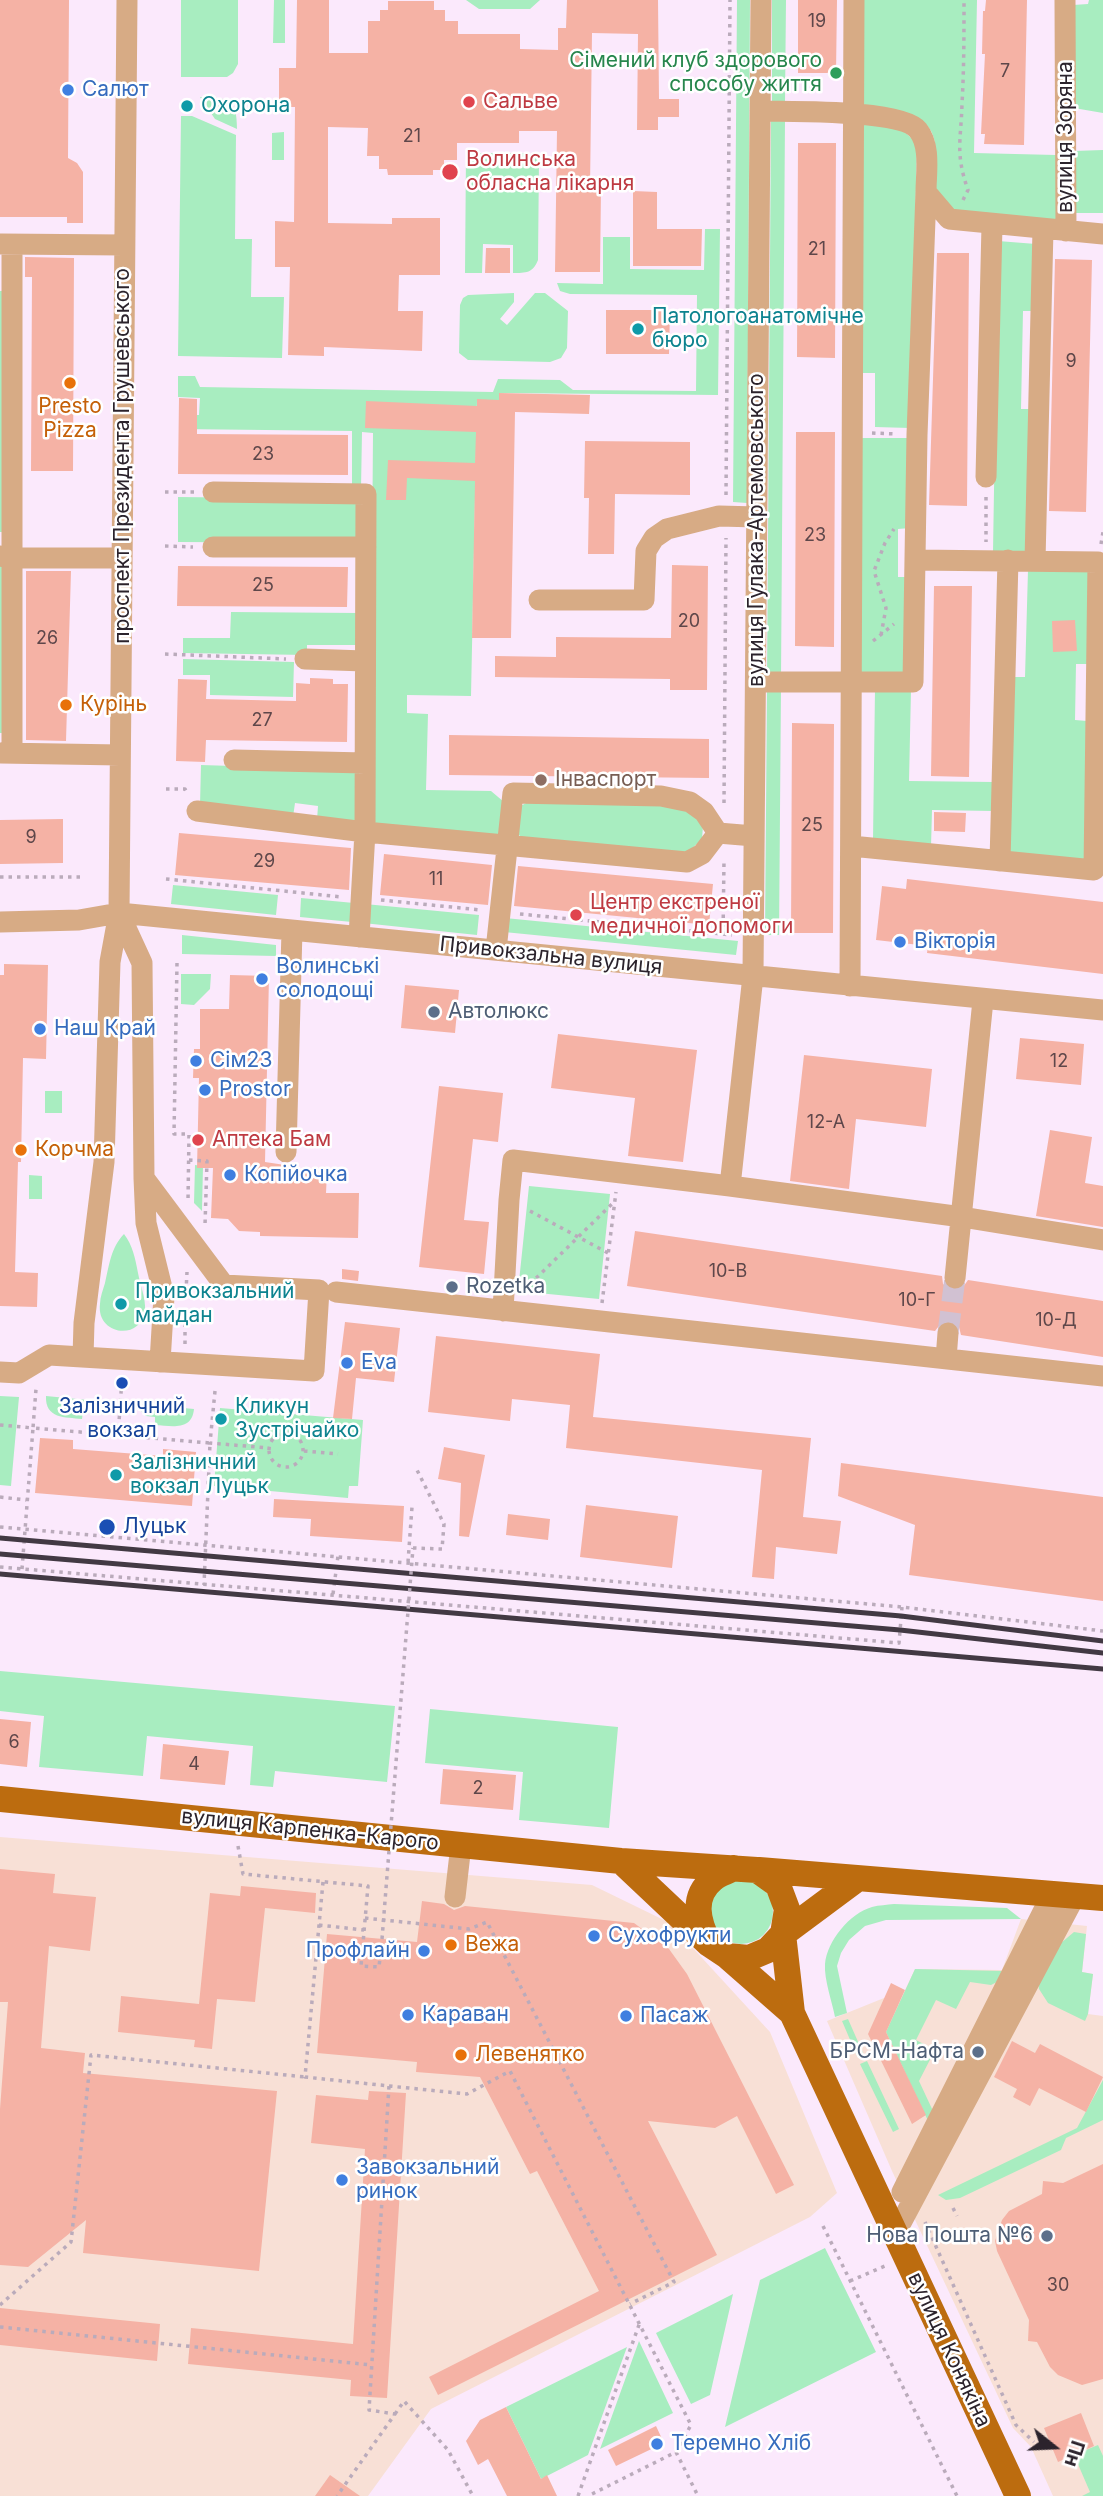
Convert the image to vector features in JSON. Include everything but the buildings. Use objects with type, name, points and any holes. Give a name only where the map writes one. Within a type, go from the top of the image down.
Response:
[{"type":"main road","name":"вулиця Карпенка-Карого","points":[[0,1799],[621,1861],[857,1879]]},
{"type":"main road","points":[[621,1861],[792,2013]]},
{"type":"main road","points":[[792,2013],[782,1934],[788,1909],[778,1885],[745,1869],[712,1879],[699,1899],[698,1923],[718,1950],[748,1958],[768,1950],[782,1934],[857,1879],[1103,1898]]},
{"type":"main road","name":"вулиця Конякіна","points":[[792,2013],[1018,2496]]},
{"type":"street","name":"проспект Президента Грушевського","points":[[119,913],[127,0]]},
{"type":"street","name":"вулиця Гулака-Артемовського","points":[[730,1186],[753,976],[754,938],[761,0]]},
{"type":"street","points":[[850,986],[854,0]]},
{"type":"street","name":"вулиця Зоряна","points":[[926,192],[949,219],[1066,231],[1065,0]]},
{"type":"street","points":[[755,682],[913,682],[917,435],[926,192],[925,144],[917,128],[904,121],[854,113],[760,111]]},
{"type":"street","points":[[986,477],[992,225]]},
{"type":"street","points":[[1035,561],[1043,229]]},
{"type":"street","points":[[1066,231],[1103,234]]},
{"type":"street","points":[[120,755],[6,753],[6,244],[124,245]]},
{"type":"street","points":[[213,492],[366,494],[365,832],[359,937]]},
{"type":"street","points":[[539,600],[644,600],[646,551],[654,538],[667,529],[719,516],[757,517]]},
{"type":"street","points":[[213,547],[366,547]]},
{"type":"street","points":[[5,557],[122,558]]},
{"type":"street","points":[[851,846],[1094,870],[1098,562],[915,559]]},
{"type":"street","points":[[1000,861],[1008,561]]},
{"type":"street","points":[[305,659],[365,661]]},
{"type":"street","points":[[234,760],[365,763]]},
{"type":"street","points":[[496,950],[513,793],[662,796],[690,802],[704,812],[721,834]]},
{"type":"street","points":[[197,811],[365,832],[687,862],[702,853],[721,834],[754,836]]},
{"type":"street","points":[[119,913],[142,962],[146,1223],[164,1296],[160,1362]]},
{"type":"street","points":[[83,1357],[84,1323],[104,1162],[110,962],[119,913]]},
{"type":"street","name":"Привокзальна вулиця","points":[[0,922],[79,920],[119,913],[1103,1010]]},
{"type":"street","points":[[286,1152],[292,930]]},
{"type":"street","points":[[955,1278],[983,1000]]},
{"type":"street","points":[[503,1311],[513,1160],[962,1217],[1103,1240]]},
{"type":"street","points":[[0,1372],[19,1373],[49,1355],[314,1371],[319,1290],[224,1285],[144,1178]]},
{"type":"street","points":[[336,1292],[1103,1376]]},
{"type":"street","points":[[946,1359],[948,1333]]},
{"type":"street","points":[[455,1896],[461,1845]]},
{"type":"street","points":[[892,2226],[1025,1947],[1063,1895]]},
{"type":"street","points":[[892,2226],[1047,1949],[1063,1895]]},
{"type":"street","points":[[1025,1947],[1047,1949]]},
{"type":"path","points":[[723,934],[721,834],[730,0]]},
{"type":"path","points":[[960,205],[968,190],[961,171],[958,145],[962,107],[964,0]]},
{"type":"path","points":[[852,432],[917,435]]},
{"type":"path","points":[[986,477],[986,560]]},
{"type":"path","points":[[164,492],[213,492]]},
{"type":"path","points":[[881,635],[886,608],[874,571],[885,543],[901,519],[911,516],[916,507]]},
{"type":"path","points":[[165,547],[213,547]]},
{"type":"path","points":[[852,650],[881,635],[915,603]]},
{"type":"path","points":[[165,654],[305,659]]},
{"type":"path","points":[[0,877],[80,877]]},
{"type":"path","points":[[166,879],[754,938]]},
{"type":"path","points":[[177,963],[174,1134],[189,1134],[188,1206]]},
{"type":"path","points":[[189,1160],[207,1161],[205,1225]]},
{"type":"path","points":[[602,1305],[619,1173]]},
{"type":"path","points":[[509,1200],[608,1253]]},
{"type":"path","points":[[503,1311],[615,1201]]},
{"type":"path","points":[[118,1436],[123,1360]]},
{"type":"path","points":[[22,1569],[36,1389]]},
{"type":"path","points":[[204,1585],[215,1391]]},
{"type":"path","points":[[0,1425],[268,1448]]},
{"type":"path","points":[[288,1432],[297,1435],[304,1451],[301,1460],[294,1466],[285,1467],[276,1464],[270,1457],[268,1448],[279,1433],[288,1432]]},
{"type":"path","points":[[304,1451],[338,1454]]},
{"type":"path","points":[[234,1821],[243,1874],[368,1886],[361,1966],[379,1968],[414,1548],[442,1549],[444,1524],[415,1466]]},
{"type":"path","points":[[0,1497],[26,1500]]},
{"type":"path","points":[[408,1562],[412,1507]]},
{"type":"path","points":[[0,1527],[902,1607],[1103,1631]]},
{"type":"path","points":[[333,1594],[338,1556]]},
{"type":"path","points":[[0,1567],[899,1643],[902,1607]]},
{"type":"path","points":[[305,2077],[323,1882]]},
{"type":"path","points":[[365,1917],[469,1929],[487,1922],[674,2281],[630,2304]]},
{"type":"path","points":[[319,1926],[364,1930]]},
{"type":"path","points":[[0,2305],[71,2242],[91,2055],[467,2094],[510,2071],[691,2425],[676,2452],[588,2496]]},
{"type":"path","points":[[389,2086],[369,2410],[395,2414]]},
{"type":"path","points":[[953,2208],[957,2216]]},
{"type":"path","points":[[924,2221],[1016,2425],[1034,2442]]},
{"type":"path","points":[[823,2226],[957,2496]]},
{"type":"path","points":[[578,2496],[640,2322]]},
{"type":"path","points":[[0,2327],[372,2365]]},
{"type":"path","points":[[337,2496],[404,2401],[448,2450],[473,2496]]},
{"type":"path","points":[[676,2452],[698,2496]]},
{"type":"shaded area","name":"Завокзальний ринок","points":[[0,1837],[592,1885],[670,1923],[770,2032],[837,2193],[810,2217],[431,2409],[368,2496],[0,2496]]},
{"type":"shaded area","points":[[1021,1919],[1087,1926],[1082,1972],[1093,1974],[1088,2014],[1103,2016],[1103,2496],[1053,2496],[1031,2447],[1013,2428],[892,2171],[827,2021],[884,1998],[898,2005],[915,1969],[1002,1970]]},
{"type":"green space","points":[[181,0],[238,0],[238,64],[227,77],[181,77]]},
{"type":"green space","points":[[274,0],[285,0],[285,43],[273,43]]},
{"type":"green space","points":[[466,0],[540,0],[530,9],[479,9]]},
{"type":"green space","points":[[737,0],[750,0],[747,503],[733,502]]},
{"type":"green space","points":[[772,0],[786,0],[785,102],[772,102]]},
{"type":"green space","points":[[861,0],[977,0],[974,153],[1056,155],[1056,220],[954,210],[935,189],[935,143],[925,123],[906,113],[861,105]]},
{"type":"green space","points":[[1089,0],[1103,0],[1103,113],[1074,108],[1073,5],[1088,4]]},
{"type":"green space","points":[[200,97],[229,101],[237,118],[237,129],[215,119]]},
{"type":"green space","points":[[181,116],[192,116],[236,135],[235,239],[252,239],[251,297],[284,297],[282,358],[178,356]]},
{"type":"green space","points":[[771,120],[785,120],[781,677],[767,677]]},
{"type":"green space","points":[[861,123],[900,130],[917,146],[910,428],[875,427],[875,373],[860,373]]},
{"type":"green space","points":[[284,132],[284,160],[272,160],[272,133]]},
{"type":"green space","points":[[1103,150],[1103,213],[1074,213],[1074,151]]},
{"type":"green space","points":[[466,153],[524,153],[539,159],[538,260],[534,268],[513,273],[513,245],[483,244],[482,273],[465,273]]},
{"type":"green space","points":[[705,229],[720,229],[718,395],[499,393],[499,400],[477,400],[471,696],[407,695],[407,713],[428,714],[426,790],[491,791],[504,802],[502,839],[370,827],[373,433],[362,432],[361,489],[352,489],[352,431],[179,429],[179,415],[199,415],[200,398],[178,397],[178,376],[195,376],[200,387],[493,392],[498,379],[560,380],[573,390],[696,391],[697,295],[570,294],[560,291],[557,283],[603,284],[603,237],[630,237],[630,269],[704,270]]},
{"type":"green space","points":[[998,241],[1036,244],[1034,311],[1023,311],[1021,409],[1033,409],[1030,552],[993,552]]},
{"type":"green space","points":[[0,291],[4,291],[3,532],[0,532]]},
{"type":"green space","points":[[514,293],[514,302],[500,319],[507,325],[535,293],[545,293],[568,311],[567,348],[561,358],[550,362],[468,360],[459,353],[460,305],[463,298],[468,295]]},
{"type":"green space","points":[[860,438],[911,438],[910,528],[898,529],[898,577],[910,577],[910,676],[859,676]]},
{"type":"green space","points":[[178,497],[361,499],[360,543],[178,542]]},
{"type":"green space","points":[[0,565],[4,565],[3,733],[0,733]]},
{"type":"green space","points":[[1028,570],[1090,570],[1088,664],[1076,664],[1075,720],[1087,721],[1085,861],[1007,853],[1010,677],[1025,677]]},
{"type":"green space","points":[[231,612],[359,613],[359,645],[307,645],[307,655],[183,653],[183,638],[230,638]]},
{"type":"green space","points":[[183,659],[294,662],[293,697],[210,695],[210,675],[183,675]]},
{"type":"green space","points":[[767,688],[781,688],[779,935],[765,935]]},
{"type":"green space","points":[[875,689],[911,690],[909,781],[994,782],[993,811],[932,810],[931,847],[873,840]]},
{"type":"green space","points":[[201,765],[359,770],[358,825],[317,820],[318,806],[295,803],[293,817],[200,805]]},
{"type":"green space","points":[[526,803],[687,806],[703,826],[702,839],[684,856],[528,841],[517,834],[519,807]]},
{"type":"green space","points":[[173,885],[278,895],[276,915],[171,904]]},
{"type":"green space","points":[[301,898],[354,903],[352,922],[300,917]]},
{"type":"green space","points":[[365,904],[479,915],[477,935],[363,923]]},
{"type":"green space","points":[[505,918],[738,941],[736,955],[504,932]]},
{"type":"green space","points":[[182,935],[276,945],[276,956],[182,954]]},
{"type":"green space","points":[[181,974],[211,974],[210,989],[194,1005],[181,1004]]},
{"type":"green space","points":[[45,1091],[62,1091],[62,1113],[45,1113]]},
{"type":"green space","points":[[195,1165],[203,1166],[202,1211],[194,1203]]},
{"type":"green space","points":[[29,1175],[42,1176],[42,1199],[29,1199]]},
{"type":"green space","points":[[529,1186],[610,1194],[599,1299],[518,1291]]},
{"type":"green space","points":[[124,1234],[135,1257],[145,1310],[136,1327],[119,1331],[105,1323],[100,1304],[111,1257]]},
{"type":"green space","points":[[0,1396],[19,1397],[11,1486],[0,1485]]},
{"type":"green space","points":[[46,1396],[98,1401],[98,1408],[83,1411],[82,1419],[63,1417],[52,1413]]},
{"type":"green space","points":[[142,1404],[194,1409],[185,1424],[155,1425],[155,1417],[146,1416],[141,1411]]},
{"type":"green space","points":[[220,1408],[363,1420],[358,1486],[349,1486],[348,1498],[214,1486]]},
{"type":"green space","points":[[0,1671],[395,1706],[387,1782],[275,1771],[273,1787],[250,1785],[253,1746],[147,1736],[143,1776],[39,1767],[44,1716],[0,1711]]},
{"type":"green space","points":[[430,1709],[618,1727],[609,1828],[519,1820],[523,1772],[425,1763]]},
{"type":"green space","points":[[741,1880],[759,1886],[767,1894],[773,1912],[767,1930],[759,1938],[741,1944],[723,1938],[715,1930],[709,1912],[715,1894],[723,1886]]},
{"type":"green space","points":[[894,1904],[1007,1908],[1021,1919],[886,1920],[865,1926],[849,1940],[841,1953],[837,1966],[847,2013],[835,2017],[825,1970],[830,1946],[841,1929],[856,1915],[872,1907]]},
{"type":"green space","points":[[1074,1932],[1086,1934],[1082,1972],[1093,1974],[1085,2021],[1048,2003],[1039,1989],[1038,1980],[1061,1943]]},
{"type":"green space","points":[[915,1969],[1002,1971],[999,1981],[991,1985],[970,1982],[956,2009],[936,2000],[916,2040],[935,2050],[919,2081],[933,2111],[930,2125],[886,2032]]},
{"type":"green space","points":[[848,2019],[863,2053],[857,2056],[842,2021]]},
{"type":"green space","points":[[867,2061],[899,2129],[893,2132],[860,2064]]},
{"type":"green space","points":[[1103,2080],[1103,2120],[1066,2138],[1061,2150],[960,2198],[946,2200],[938,2195],[1077,2128]]},
{"type":"green space","points":[[825,2248],[876,2352],[725,2427],[760,2280]]},
{"type":"green space","points":[[733,2294],[710,2395],[691,2404],[656,2333]]},
{"type":"green space","points":[[639,2341],[673,2413],[600,2449]]},
{"type":"green space","points":[[627,2347],[588,2455],[541,2479],[506,2407]]},
{"type":"green space","points":[[1098,2445],[1103,2456],[1103,2496],[1082,2496],[1090,2492],[1074,2455]]},
{"type":"tunnel","points":[[948,1333],[955,1278]]},
{"type":"railway","points":[[0,1538],[901,1616],[1103,1641]]},
{"type":"railway","points":[[0,1554],[900,1630],[1103,1653]]},
{"type":"railway","points":[[0,1574],[1103,1669]]},
{"type":"place","name":"Сімений клуб здорового способу життя","points":[[836,73]]},
{"type":"place","name":"Салют","points":[[68,90]]},
{"type":"place","name":"Сальве","points":[[469,102]]},
{"type":"place","name":"Охорона","points":[[187,106]]},
{"type":"place","name":"Волинська обласна лікарня","points":[[450,172]]},
{"type":"place","name":"Патологоанатомічне бюро","points":[[638,329]]},
{"type":"place","name":"Presto Pizza","points":[[70,383]]},
{"type":"place","name":"Курінь","points":[[66,705]]},
{"type":"place","name":"Інваспорт","points":[[541,780]]},
{"type":"place","name":"Центр екстреної медичної допомоги","points":[[576,915]]},
{"type":"place","name":"Вікторія","points":[[900,942]]},
{"type":"place","name":"Волинські солодощі","points":[[262,979]]},
{"type":"place","name":"Автолюкс","points":[[434,1012]]},
{"type":"place","name":"Наш Край","points":[[40,1029]]},
{"type":"place","name":"Сім23","points":[[196,1061]]},
{"type":"place","name":"Prostor","points":[[205,1090]]},
{"type":"place","name":"Аптека Бам","points":[[198,1140]]},
{"type":"place","name":"Корчма","points":[[21,1150]]},
{"type":"place","name":"Копійочка","points":[[230,1175]]},
{"type":"place","name":"Rozetka","points":[[452,1287]]},
{"type":"place","name":"Привокзальний майдан","points":[[121,1304]]},
{"type":"place","name":"Eva","points":[[347,1363]]},
{"type":"place","name":"Залізничний вокзал","points":[[122,1383]]},
{"type":"place","name":"Кликун Зустрічайко","points":[[221,1419]]},
{"type":"place","name":"Залізничний вокзал Луцьк","points":[[116,1475]]},
{"type":"place","name":"Луцьк","points":[[107,1527]]},
{"type":"place","name":"Сухофрукти","points":[[594,1936]]},
{"type":"place","name":"Вежа","points":[[451,1945]]},
{"type":"place","name":"Профлайн","points":[[424,1951]]},
{"type":"place","name":"Караван","points":[[408,2015]]},
{"type":"place","name":"Пасаж","points":[[626,2016]]},
{"type":"place","name":"БРСМ-Нафта","points":[[978,2052]]},
{"type":"place","name":"Левенятко","points":[[461,2055]]},
{"type":"place","name":"Завокзальний ринок","points":[[342,2180]]},
{"type":"place","name":"Нова Пошта №6","points":[[1047,2236]]},
{"type":"place","name":"Теремно Хліб","points":[[657,2444]]}]
